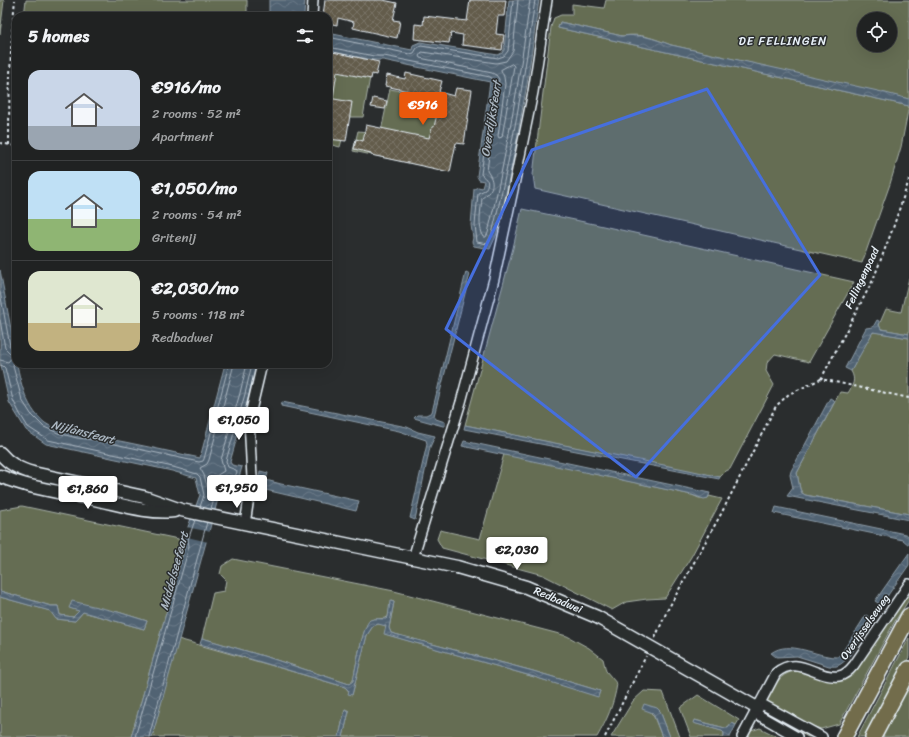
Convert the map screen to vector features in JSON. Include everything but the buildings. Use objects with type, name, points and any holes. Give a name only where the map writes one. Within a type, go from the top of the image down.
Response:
[{"type":"main road","points":[[844,737],[909,616]]},
{"type":"main road","points":[[873,737],[909,668]]},
{"type":"street","points":[[312,12],[313,0]]},
{"type":"street","points":[[412,558],[461,402],[494,279],[533,92],[547,0]]},
{"type":"street","points":[[245,524],[252,478],[249,419],[261,368]]},
{"type":"street","points":[[0,453],[19,469],[144,497],[181,510]]},
{"type":"street","points":[[0,476],[11,481],[36,487],[141,508],[167,512],[181,510]]},
{"type":"street","name":"Redbadwei","points":[[181,510],[476,572],[526,587],[597,617],[757,708],[822,737]]},
{"type":"street","name":"Overijsselseweg","points":[[742,737],[776,673],[783,668],[799,666],[830,676],[840,676],[846,673],[854,665],[909,584]]},
{"type":"street","name":"Redbadwei","points":[[757,708],[797,737]]},
{"type":"path","points":[[14,12],[15,0]]},
{"type":"path","points":[[9,145],[9,93],[12,37]]},
{"type":"path","points":[[0,143],[12,145]]},
{"type":"path","name":"Fellingenpaad","points":[[821,379],[873,280],[893,228],[909,180]]},
{"type":"path","points":[[605,737],[668,611],[721,514],[776,406],[789,394],[821,379],[909,398]]},
{"type":"highlighted area","points":[[707,89],[820,275],[636,477],[446,329],[532,150]]},
{"type":"green space","points":[[0,0],[4,0],[0,34]]},
{"type":"green space","points":[[26,0],[247,0],[247,12],[24,12]]},
{"type":"green space","points":[[606,0],[909,0],[909,99],[671,45],[647,37],[635,35],[622,36],[560,22],[558,28],[909,106],[901,147],[890,184],[862,263],[535,189],[533,175],[551,27],[554,18],[561,15],[572,15],[572,4],[604,8]]},
{"type":"green space","points":[[332,52],[373,60],[363,117],[348,117],[340,147],[332,145]]},
{"type":"green space","points":[[390,89],[466,103],[454,140],[448,171],[353,151],[358,131],[378,133],[381,131]]},
{"type":"green space","points":[[522,209],[854,282],[809,362],[775,354],[767,363],[766,371],[774,385],[730,469],[720,477],[465,425],[513,248]]},
{"type":"green space","points":[[909,278],[909,334],[881,329],[879,325],[886,309],[901,312]]},
{"type":"green space","points":[[875,332],[909,338],[909,514],[805,495],[800,489],[797,473],[840,392],[848,393],[854,380],[851,371],[871,333]]},
{"type":"green space","points":[[504,454],[692,495],[699,498],[708,498],[709,496],[722,499],[691,557],[665,598],[626,602],[612,610],[543,575],[442,548],[437,539],[440,530],[480,539]]},
{"type":"green space","points":[[22,506],[183,540],[185,545],[182,557],[131,737],[0,737],[0,597],[51,611],[56,619],[75,621],[83,612],[144,629],[147,621],[118,612],[70,608],[79,611],[73,617],[60,615],[58,606],[51,606],[0,591],[0,510]]},
{"type":"green space","points":[[233,559],[394,591],[567,636],[589,648],[603,659],[606,671],[617,684],[610,712],[597,737],[343,737],[349,711],[345,709],[339,737],[152,737],[178,639],[345,687],[352,695],[367,635],[373,626],[378,624],[386,625],[385,634],[598,696],[600,691],[533,671],[391,633],[389,628],[394,602],[391,601],[388,617],[372,620],[367,624],[353,681],[349,684],[270,658],[202,638],[213,593],[224,591],[226,580],[220,574],[222,566]]},
{"type":"green space","points":[[909,590],[909,600],[895,621],[839,724],[821,729],[806,724],[766,702],[776,683],[785,675],[793,672],[802,672],[829,680],[839,680],[848,677],[857,668]]},
{"type":"green space","points":[[909,638],[909,657],[866,737],[857,737]]},
{"type":"green space","points":[[909,679],[909,737],[878,737]]},
{"type":"green space","points":[[644,691],[663,692],[680,737],[670,737],[660,711],[654,707],[650,711],[662,737],[611,737],[633,701]]},
{"type":"green space","points":[[698,695],[739,720],[736,725],[732,723],[728,728],[725,728],[695,720],[694,723],[722,731],[724,733],[724,737],[691,737],[680,708]]},
{"type":"green space","points":[[766,710],[815,737],[808,737],[765,713]]},
{"type":"green space","points":[[760,728],[778,737],[747,737],[751,731]]},
{"type":"water","points":[[269,0],[305,0],[304,12],[269,12]]},
{"type":"water","name":"Overdijksfeart","points":[[509,0],[539,0],[527,84],[516,144],[502,213],[496,236],[490,249],[474,246],[472,242],[473,238],[471,225],[474,189],[478,187],[482,188],[484,181],[479,180],[477,176],[490,82],[383,60],[373,60],[332,52],[332,34],[412,50],[413,45],[420,42],[498,55],[504,50]]},
{"type":"water","points":[[560,22],[622,36],[647,37],[671,45],[878,91],[909,99],[909,106],[558,28]]},
{"type":"water","points":[[0,270],[12,334],[12,368],[18,368],[27,400],[32,409],[45,423],[57,429],[71,433],[124,442],[200,458],[224,368],[255,368],[230,462],[232,465],[242,467],[237,484],[223,481],[152,737],[131,737],[182,557],[185,545],[183,540],[200,495],[196,478],[172,471],[46,444],[26,430],[9,402],[0,361]]},
{"type":"water","points":[[466,272],[470,274],[434,416],[436,419],[445,422],[445,426],[443,426],[414,418],[417,415],[426,415],[432,412]]},
{"type":"water","points":[[877,320],[879,321],[881,329],[909,334],[909,338],[873,332],[851,371],[845,368],[866,328],[873,327]]},
{"type":"water","points":[[830,398],[835,401],[797,473],[802,493],[805,495],[909,514],[909,520],[787,496],[793,488],[790,475],[791,471]]},
{"type":"water","points":[[282,402],[407,427],[418,432],[435,436],[430,447],[415,520],[410,518],[427,444],[426,440],[399,431],[281,406]]},
{"type":"water","points":[[465,425],[720,477],[719,479],[464,429]]},
{"type":"water","points":[[464,441],[710,493],[708,498],[704,499],[692,495],[462,446]]},
{"type":"water","points":[[260,471],[268,473],[266,480],[359,501],[356,511],[257,488]]},
{"type":"water","points":[[776,507],[905,534],[909,536],[909,545],[903,540],[774,513]]},
{"type":"water","points":[[909,553],[909,565],[881,605],[875,601]]},
{"type":"water","points":[[0,591],[51,606],[58,606],[60,615],[73,617],[79,611],[69,608],[72,601],[118,612],[147,621],[144,629],[83,612],[75,621],[56,619],[50,611],[0,597]]},
{"type":"water","points":[[390,601],[394,602],[389,628],[391,633],[533,671],[600,691],[598,697],[531,676],[384,634],[386,626],[378,624],[373,626],[367,635],[352,695],[348,694],[349,691],[345,687],[200,644],[202,638],[270,658],[349,684],[353,681],[367,624],[372,619],[386,619],[388,617]]},
{"type":"water","points":[[866,615],[872,619],[866,631],[848,657],[838,666],[829,666],[797,656],[776,657],[771,653],[778,649],[795,648],[837,657],[841,654]]},
{"type":"water","points":[[644,704],[657,708],[660,711],[670,737],[662,737],[653,713],[642,709]]},
{"type":"water","points":[[345,709],[349,711],[343,737],[339,737]]},
{"type":"water","points":[[694,720],[725,728],[728,728],[732,723],[736,725],[730,737],[724,737],[724,733],[722,731],[693,723]]},
{"type":"pier","points":[[186,527],[211,532],[208,542],[183,536]]},
{"type":"district","name":"DE FELLINGEN","points":[[783,41]]},
{"type":"water label","name":"Nijlânsfeart","points":[[83,432]]},
{"type":"water label","name":"Middelseefeart","points":[[174,571]]}]
